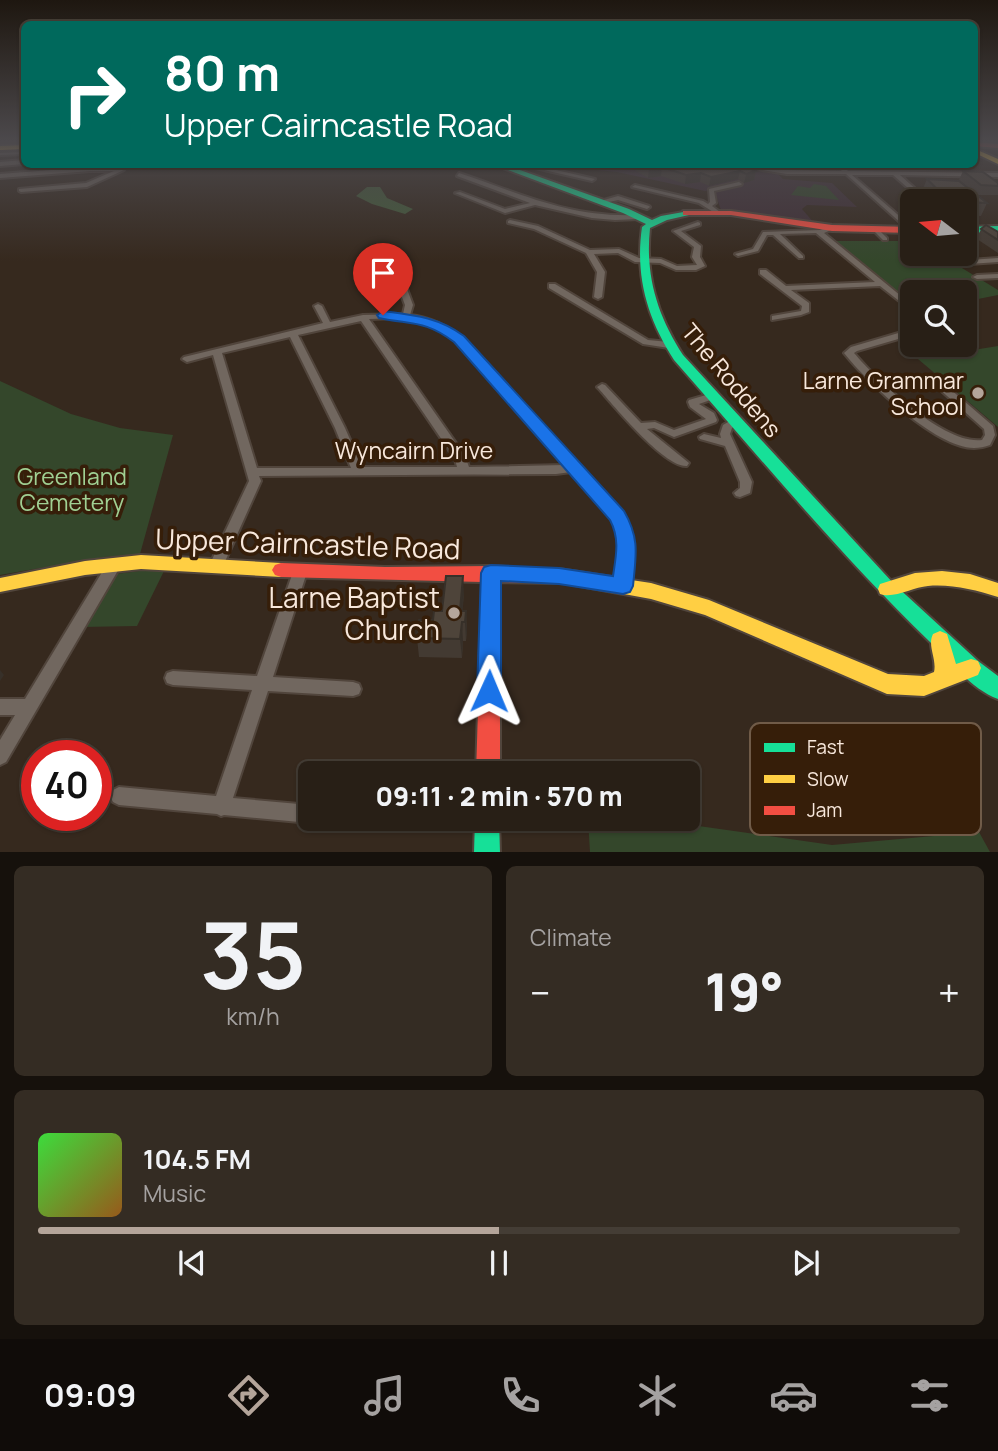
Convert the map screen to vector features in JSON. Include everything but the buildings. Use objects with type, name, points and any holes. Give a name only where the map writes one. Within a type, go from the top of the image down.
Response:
[{"type":"street","points":[[21,190],[87,185],[94,182]]},
{"type":"street","points":[[474,182],[533,204],[567,212],[645,216],[679,215],[714,209]]},
{"type":"street","points":[[545,182],[645,216]]},
{"type":"street","points":[[582,184],[586,182]]},
{"type":"street","points":[[855,182],[900,220]]},
{"type":"street","points":[[905,182],[918,182]]},
{"type":"street","points":[[905,182],[913,189]]},
{"type":"street","points":[[714,209],[709,193],[711,190],[739,184]]},
{"type":"street","points":[[635,187],[714,209],[825,229],[880,234],[900,231]]},
{"type":"street","points":[[458,193],[505,211],[533,204]]},
{"type":"street","name":"The Roddens","points":[[645,216],[643,260],[652,305],[669,345],[887,589],[971,668],[998,689]]},
{"type":"street","points":[[510,222],[536,227],[589,252],[619,251],[677,268],[701,265],[696,257],[698,246],[676,231],[698,224]]},
{"type":"street","points":[[738,254],[756,250],[763,235],[825,229],[900,299]]},
{"type":"street","points":[[977,230],[998,229]]},
{"type":"street","points":[[775,233],[801,257]]},
{"type":"street","points":[[589,252],[601,272],[598,298]]},
{"type":"street","points":[[977,261],[998,260]]},
{"type":"street","points":[[762,272],[804,302],[806,308],[802,313],[775,318]]},
{"type":"street","points":[[977,277],[998,275]]},
{"type":"street","points":[[400,281],[409,305],[406,316]]},
{"type":"street","points":[[785,288],[881,284]]},
{"type":"street","points":[[552,286],[646,342],[669,345]]},
{"type":"street","points":[[318,306],[328,325]]},
{"type":"street","points":[[187,359],[363,317],[406,316],[440,326],[459,339],[623,525],[627,545],[623,586]]},
{"type":"street","points":[[363,317],[461,459],[464,471]]},
{"type":"street","points":[[293,333],[347,442],[357,464],[357,471]]},
{"type":"street","points":[[900,336],[854,349],[849,353],[920,421],[967,445],[986,443],[990,435],[989,428],[932,378]]},
{"type":"street","points":[[216,566],[254,489],[254,472],[217,352]]},
{"type":"street","points":[[606,389],[638,427],[678,463]]},
{"type":"street","points":[[638,427],[655,425],[674,434],[702,424],[712,418],[692,402],[713,396]]},
{"type":"street","points":[[735,421],[727,427],[725,434],[746,482],[746,490],[740,493]]},
{"type":"street","points":[[704,437],[728,443]]},
{"type":"street","name":"Wyncairn Drive","points":[[254,472],[575,468]]},
{"type":"street","name":"Upper Cairncastle Road","points":[[0,585],[115,564],[157,562],[376,575],[491,573],[559,576],[623,586],[709,608],[887,684],[913,687],[943,680],[971,668]]},
{"type":"street","points":[[0,756],[115,564]]},
{"type":"street","points":[[221,807],[300,572]]},
{"type":"street","points":[[488,761],[491,573]]},
{"type":"street","points":[[887,589],[904,582],[936,576],[972,581],[998,590]]},
{"type":"street","points":[[940,640],[946,664],[943,680]]},
{"type":"street","points":[[173,678],[353,689]]},
{"type":"street","points":[[0,707],[30,706]]},
{"type":"street","points":[[119,796],[298,813]]},
{"type":"street","points":[[487,831],[487,852]]},
{"type":"shaded area","points":[[662,182],[832,183],[857,207],[807,205],[802,209],[815,224],[721,210],[714,190],[732,186],[705,191]]},
{"type":"green space","points":[[814,184],[826,186],[839,200],[791,195],[798,186],[810,188]]},
{"type":"green space","points":[[367,187],[380,187],[387,198],[413,209],[405,214],[356,196]]},
{"type":"green space","points":[[835,241],[900,241],[900,266],[959,266],[998,290],[998,295],[977,299],[977,280],[900,280],[900,295]]},
{"type":"green space","name":"Larne Grammar School","points":[[998,346],[998,427],[918,359],[977,357],[977,349]]},
{"type":"green space","name":"Greenland Cemetery","points":[[0,381],[71,414],[120,428],[173,435],[140,554],[104,557],[0,575]]},
{"type":"green space","points":[[164,571],[137,626],[81,627],[116,574]]},
{"type":"green space","points":[[700,826],[832,845],[945,835],[981,835],[990,852],[590,852],[589,831],[700,831]]},
{"type":"traffic: fast","points":[[545,182],[626,211],[651,223]]},
{"type":"traffic: fast","points":[[686,213],[664,218],[646,227],[644,245],[645,279],[649,295],[660,327],[678,357],[887,589],[971,668],[998,689]]},
{"type":"traffic: fast","points":[[977,230],[998,229]]},
{"type":"traffic: fast","points":[[487,831],[487,852]]},
{"type":"traffic: slow","points":[[0,585],[85,568],[141,562],[281,570]]},
{"type":"traffic: slow","points":[[559,576],[651,591],[709,608],[887,684],[924,686],[971,668]]},
{"type":"traffic: slow","points":[[887,589],[915,580],[942,578],[998,590]]},
{"type":"traffic: slow","points":[[940,640],[946,664],[943,680]]},
{"type":"traffic: jam","points":[[686,213],[731,213],[832,228],[900,230]]},
{"type":"traffic: jam","points":[[281,570],[559,576]]},
{"type":"traffic: jam","points":[[488,761],[491,573]]},
{"type":"place","name":"Larne Grammar School","points":[[978,393]]},
{"type":"place","name":"Larne Baptist Church","points":[[454,613]]},
{"type":"route","points":[[383,315],[427,320],[443,327],[459,339],[618,516],[625,530],[627,545],[623,586],[581,578],[491,573],[489,691]]}]
